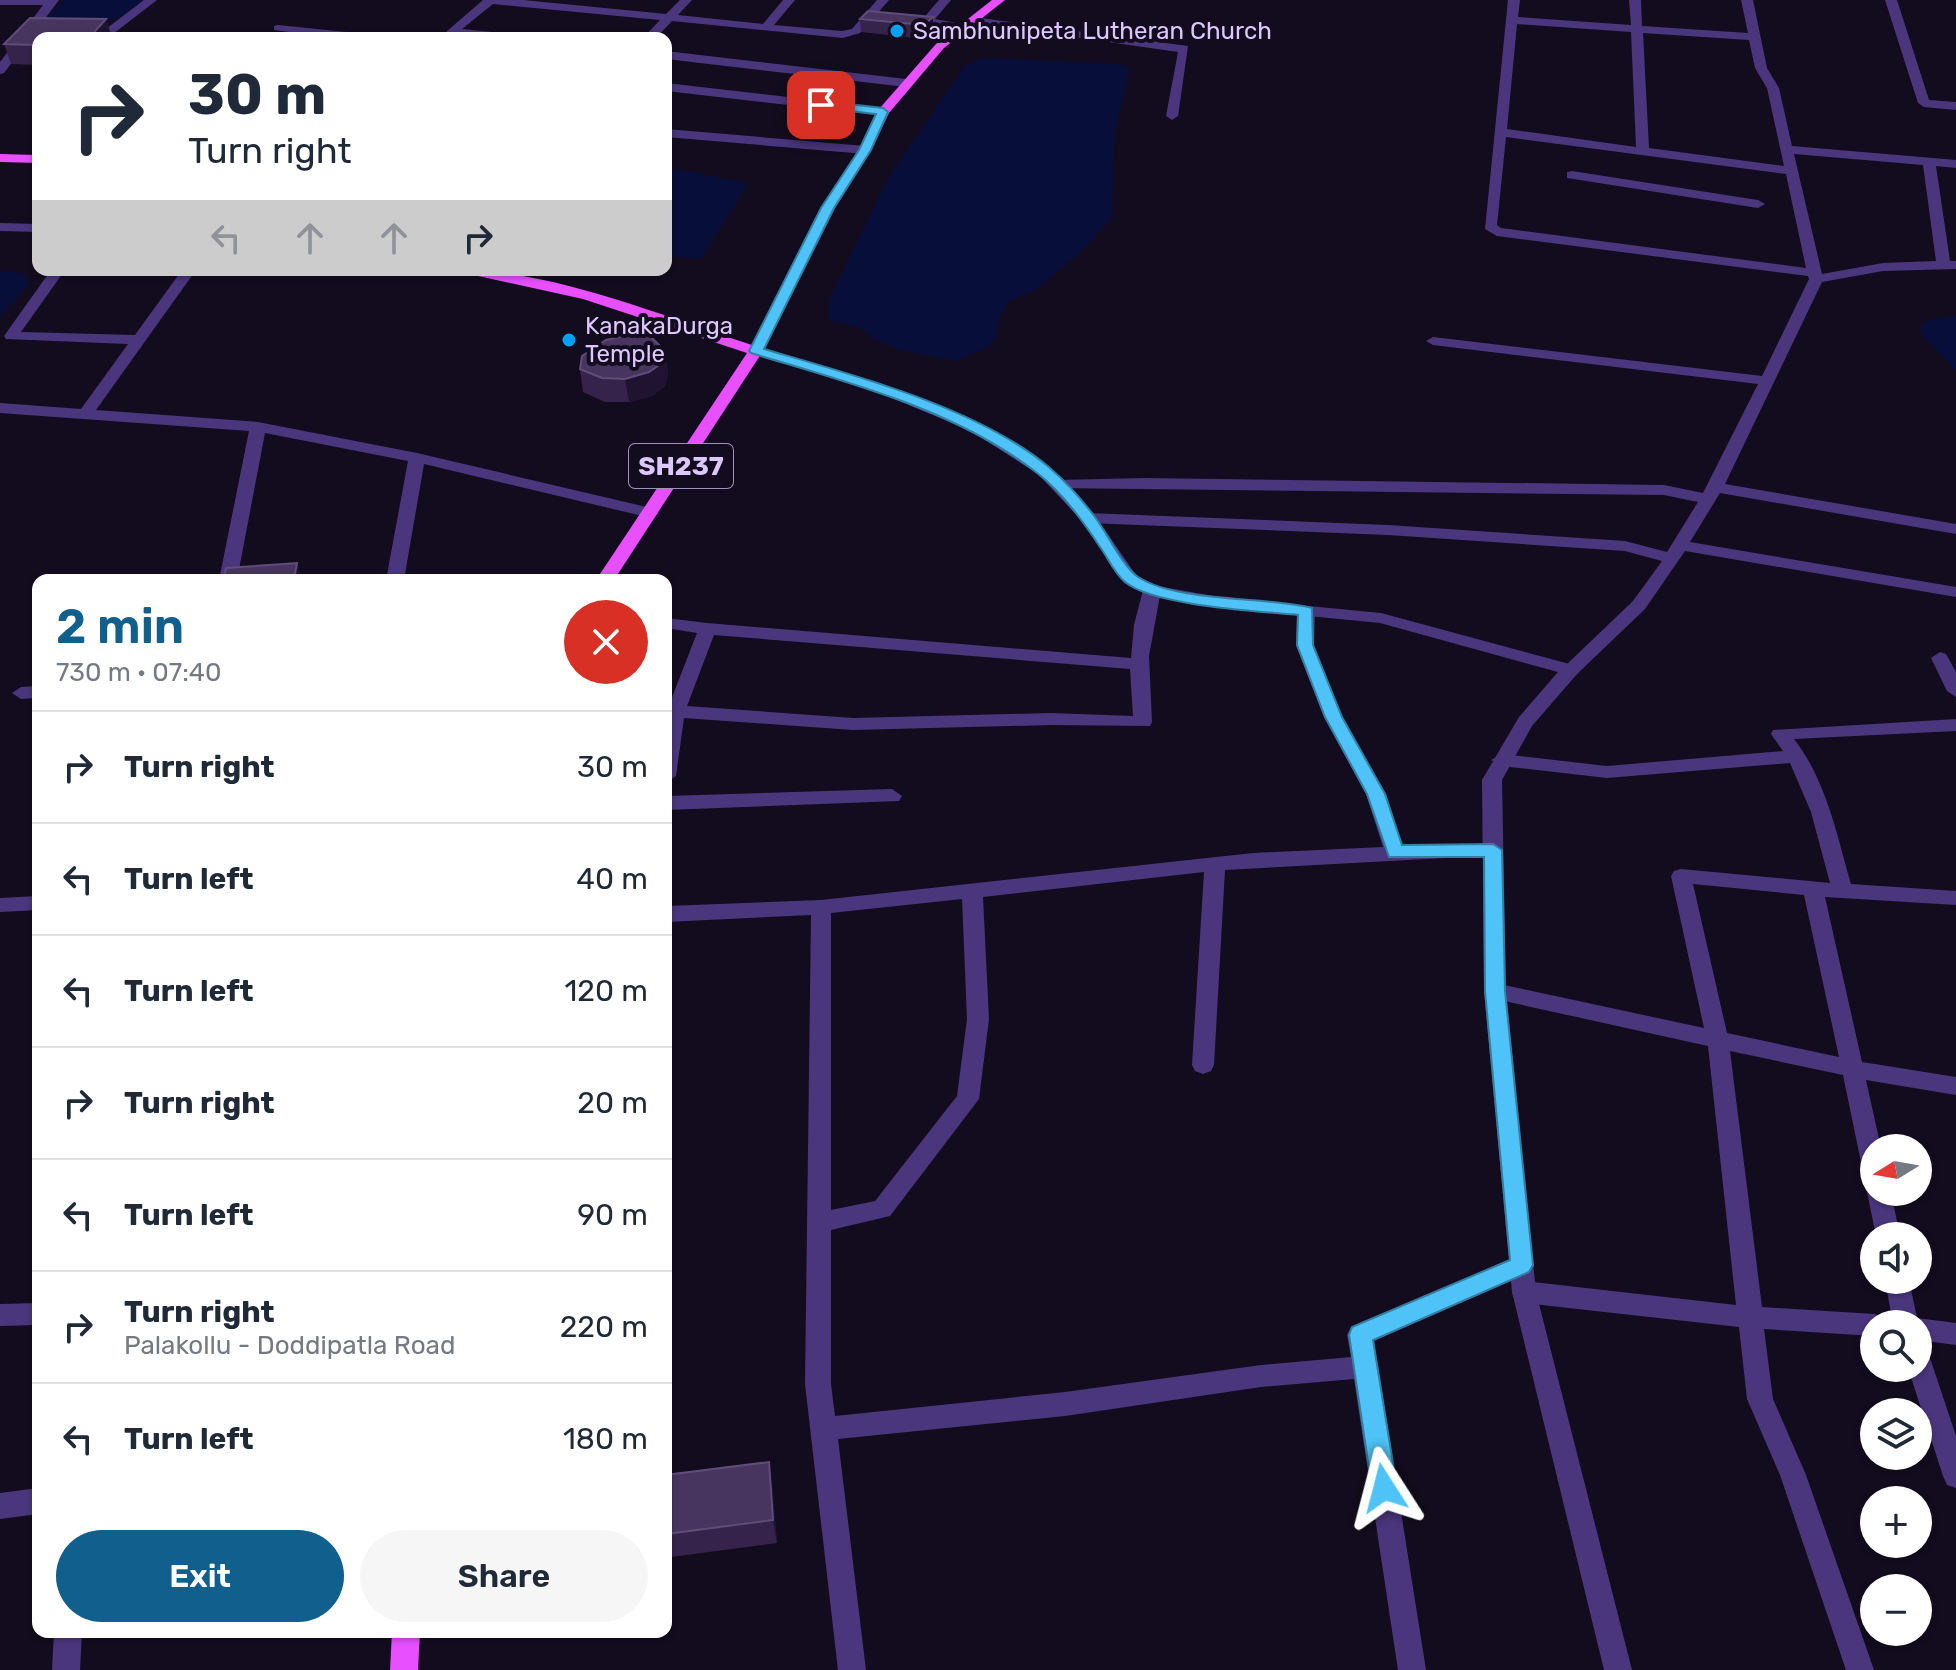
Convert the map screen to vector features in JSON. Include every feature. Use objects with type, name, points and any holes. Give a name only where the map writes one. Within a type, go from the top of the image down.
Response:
[{"type":"main road","name":"SH237","points":[[609,574],[756,351],[828,208],[865,150],[883,112],[940,46],[999,0]]},
{"type":"main road","points":[[0,158],[32,159]]},
{"type":"main road","points":[[496,276],[587,296],[756,351]]},
{"type":"main road","points":[[404,1670],[406,1638]]},
{"type":"street","points":[[109,32],[151,0]]},
{"type":"street","points":[[453,32],[490,0],[666,20],[849,34],[872,21],[883,0]]},
{"type":"street","points":[[655,32],[686,0]]},
{"type":"street","points":[[765,28],[789,0]]},
{"type":"street","points":[[945,0],[923,24],[969,23],[1184,49],[1172,116]]},
{"type":"street","points":[[1514,0],[1490,226],[1502,234],[1815,276],[1883,267],[1950,265],[1929,162]]},
{"type":"street","points":[[1635,0],[1651,166]]},
{"type":"street","points":[[1618,1670],[1524,1292],[1495,991],[1492,780],[1501,760],[1548,694],[1639,605],[1676,551],[1711,493],[1768,381],[1815,276],[1773,88],[1761,68],[1747,0]]},
{"type":"street","points":[[1891,0],[1924,103],[1956,106]]},
{"type":"street","points":[[0,2],[52,1]]},
{"type":"street","points":[[1,67],[52,1]]},
{"type":"street","points":[[1511,20],[1755,37]]},
{"type":"street","points":[[278,28],[313,32]]},
{"type":"street","points":[[27,34],[32,34]]},
{"type":"street","points":[[672,56],[906,83]]},
{"type":"street","points":[[672,88],[883,112]]},
{"type":"street","points":[[1499,132],[1651,166],[1758,204]]},
{"type":"street","points":[[672,134],[865,150]]},
{"type":"street","points":[[1785,149],[1956,164]]},
{"type":"street","points":[[1572,175],[1651,166],[1790,171]]},
{"type":"street","points":[[0,227],[32,228]]},
{"type":"street","points":[[54,276],[11,336],[140,340]]},
{"type":"street","points":[[86,414],[185,276]]},
{"type":"street","points":[[1433,341],[1768,381]]},
{"type":"street","points":[[756,351],[873,385],[977,428],[1044,471],[1088,518],[1130,579],[1152,590],[1225,603],[1381,618],[1571,670]]},
{"type":"street","points":[[0,408],[258,427],[417,458],[651,513]]},
{"type":"street","points":[[229,574],[258,427]]},
{"type":"street","points":[[396,574],[417,458]]},
{"type":"street","points":[[1057,485],[1144,483],[1664,490],[1799,504],[1956,529]]},
{"type":"street","points":[[1088,518],[1373,529],[1625,546],[1956,592]]},
{"type":"street","points":[[672,711],[853,724],[1051,719],[1143,722],[1137,664],[1141,627],[1152,590]]},
{"type":"street","points":[[1306,611],[1305,645],[1333,717],[1376,794],[1395,852]]},
{"type":"street","points":[[672,624],[1137,664]]},
{"type":"street","points":[[672,709],[707,629]]},
{"type":"street","points":[[1940,658],[1956,691]]},
{"type":"street","points":[[1843,891],[1821,812],[1797,756],[1780,734],[1956,725]]},
{"type":"street","points":[[1501,760],[1607,772],[1797,756]]},
{"type":"street","points":[[672,803],[892,796]]},
{"type":"street","points":[[672,914],[821,907],[1215,864],[1395,852],[1493,850]]},
{"type":"street","points":[[1203,1065],[1215,864]]},
{"type":"street","points":[[1860,1670],[1793,1475],[1760,1399],[1718,1040],[1681,876],[1813,889],[1956,898]]},
{"type":"street","points":[[1813,889],[1867,1134]]},
{"type":"street","points":[[819,1223],[882,1209],[968,1099],[978,1019],[972,890]]},
{"type":"street","points":[[0,905],[32,903]]},
{"type":"street","points":[[821,907],[818,1384],[852,1670]]},
{"type":"street","points":[[1495,991],[1854,1069],[1956,1086]]},
{"type":"street","points":[[1412,1670],[1360,1335],[1522,1265]]},
{"type":"street","points":[[1524,1292],[1751,1317],[1860,1324]]},
{"type":"street","points":[[0,1315],[32,1314]]},
{"type":"street","points":[[1932,1331],[1956,1334]]},
{"type":"street","points":[[823,1429],[1065,1404],[1261,1376],[1366,1367]]},
{"type":"street","points":[[1925,1382],[1956,1476]]},
{"type":"street","points":[[0,1506],[32,1502]]},
{"type":"street","points":[[66,1670],[68,1638]]},
{"type":"shaded area","points":[[63,0],[149,0],[112,20],[87,24],[45,24]]},
{"type":"shaded area","points":[[981,58],[1119,64],[1130,68],[1115,131],[1112,217],[1084,249],[1037,289],[1009,301],[999,319],[996,337],[988,347],[956,361],[901,350],[876,341],[859,327],[829,320],[829,300],[889,176],[965,66]]},
{"type":"shaded area","points":[[672,168],[748,183],[701,259],[672,257]]},
{"type":"shaded area","points":[[0,270],[25,274],[29,285],[0,316]]},
{"type":"shaded area","points":[[1956,316],[1956,371],[1921,334],[1921,326],[1929,320]]},
{"type":"building","points":[[868,11],[933,17],[924,25],[860,19]]},
{"type":"building","points":[[30,18],[106,19],[94,32],[32,32],[32,45],[4,44]]},
{"type":"building","points":[[633,334],[650,336],[665,351],[662,363],[649,372],[625,379],[602,378],[580,369],[582,356],[606,340]]},
{"type":"building","points":[[297,563],[295,574],[224,574],[226,568]]},
{"type":"building","points":[[769,1462],[773,1520],[672,1533],[672,1474]]},
{"type":"place","name":"Sambhunipeta Lutheran Church","points":[[897,31]]},
{"type":"place","name":"KanakaDurga Temple","points":[[569,340]]},
{"type":"route","points":[[821,105],[883,112],[865,150],[828,208],[756,351],[873,385],[977,428],[1044,471],[1088,518],[1130,579],[1152,590],[1225,603],[1306,611],[1305,645],[1333,717],[1376,794],[1395,852],[1493,850],[1495,991],[1522,1265],[1360,1335],[1384,1488]]}]
